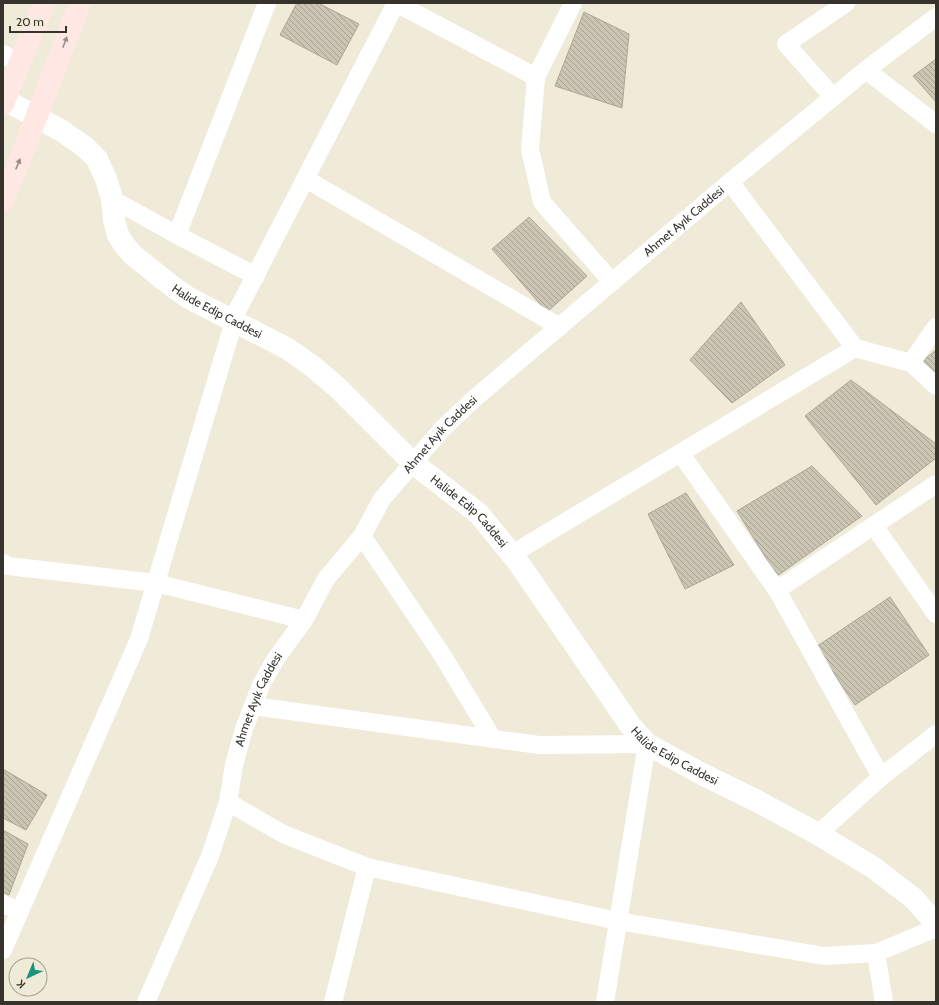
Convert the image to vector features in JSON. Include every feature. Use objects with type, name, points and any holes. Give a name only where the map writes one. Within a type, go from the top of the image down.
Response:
[{"type":"main road","points":[[4,102],[11,59],[44,3]]},
{"type":"main road","points":[[3,200],[80,3]]},
{"type":"street","points":[[177,235],[267,3]]},
{"type":"street","points":[[3,950],[139,638],[237,311],[396,3],[536,77]]},
{"type":"street","points":[[573,3],[536,77],[530,149],[542,202],[612,282]]},
{"type":"street","points":[[833,97],[786,44],[846,3]]},
{"type":"street","name":"Ahmet Ayık Caddesi","points":[[146,1002],[210,856],[228,802],[234,765],[244,729],[260,686],[275,660],[304,620],[326,579],[362,536],[382,499],[443,428],[475,398],[730,182],[866,70],[936,17]]},
{"type":"street","points":[[866,70],[936,124]]},
{"type":"street","name":"Halide Edip Caddesi","points":[[4,102],[62,131],[85,147],[97,160],[106,179],[112,200],[114,220],[118,235],[125,246],[152,270],[189,298],[288,348],[312,366],[337,388],[412,463],[479,514],[512,554],[630,725],[647,744],[818,834],[874,868],[913,898],[930,917],[936,928]]},
{"type":"street","points":[[306,179],[560,327]]},
{"type":"street","points":[[730,182],[855,348],[911,363],[936,386]]},
{"type":"street","points":[[112,200],[256,276]]},
{"type":"street","points":[[911,363],[936,327]]},
{"type":"street","points":[[512,554],[681,454],[855,348]]},
{"type":"street","points":[[681,454],[777,590],[881,777]]},
{"type":"street","points":[[777,590],[936,484]]},
{"type":"street","points":[[874,526],[936,614]]},
{"type":"street","points":[[362,536],[441,653],[493,738]]},
{"type":"street","points":[[3,564],[8,566],[156,583],[304,620]]},
{"type":"street","points":[[253,706],[539,745],[647,744],[605,1002]]},
{"type":"street","points":[[818,834],[881,777],[936,734]]},
{"type":"street","points":[[228,802],[283,834],[367,867],[618,921],[824,956],[876,953],[936,928]]},
{"type":"street","points":[[333,1002],[367,867]]},
{"type":"street","points":[[3,904],[20,911]]},
{"type":"street","points":[[876,953],[884,1002]]},
{"type":"building","points":[[297,3],[318,3],[359,24],[337,65],[280,35]]},
{"type":"building","points":[[584,12],[629,34],[622,108],[555,86]]},
{"type":"building","points":[[936,59],[936,102],[913,76]]},
{"type":"building","points":[[529,217],[587,276],[547,312],[492,249]]},
{"type":"building","points":[[741,302],[785,365],[732,403],[690,360]]},
{"type":"building","points":[[936,350],[936,374],[920,363]]},
{"type":"building","points":[[851,380],[936,444],[936,458],[876,505],[805,416]]},
{"type":"building","points":[[812,466],[862,516],[777,576],[737,511]]},
{"type":"building","points":[[686,493],[734,565],[685,589],[648,514]]},
{"type":"building","points":[[890,597],[929,655],[855,705],[816,647]]},
{"type":"building","points":[[3,769],[47,795],[26,830],[3,818]]},
{"type":"building","points":[[3,830],[28,844],[9,895],[3,892]]}]
